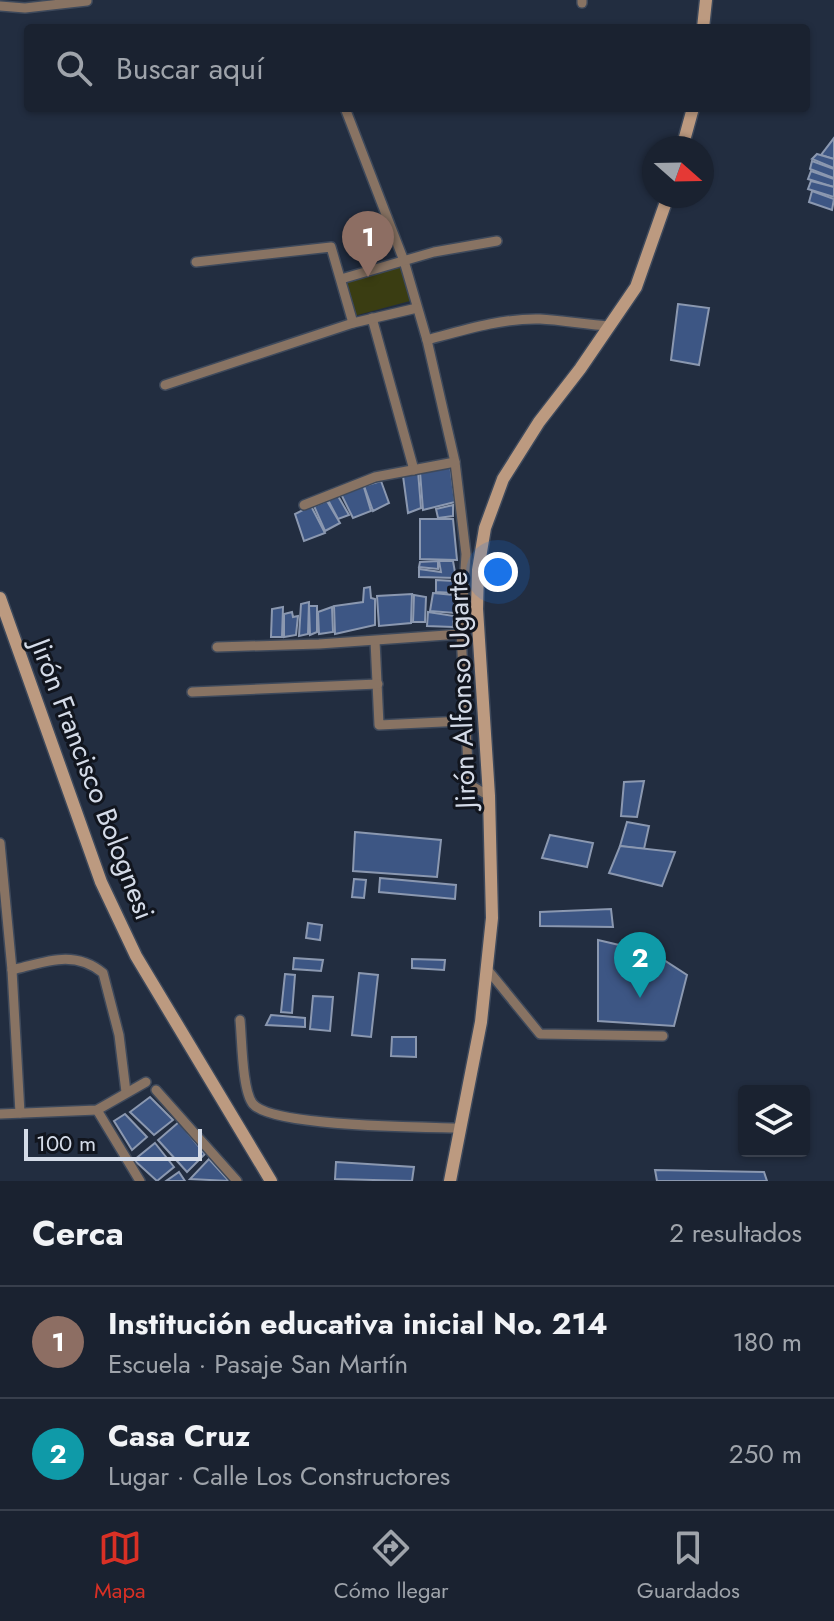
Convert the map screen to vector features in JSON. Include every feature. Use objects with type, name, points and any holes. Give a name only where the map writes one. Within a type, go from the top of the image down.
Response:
[{"type":"main road","points":[[703,24],[706,0]]},
{"type":"main road","points":[[685,136],[692,112]]},
{"type":"main road","name":"Jirón Alfonso Ugarte","points":[[450,1181],[481,1022],[493,895],[477,609],[480,551],[493,501],[539,422],[636,287],[664,208]]},
{"type":"main road","name":"Jirón Francisco Bolognesi","points":[[0,598],[101,882],[136,956],[271,1181]]},
{"type":"street","points":[[0,6],[25,8],[48,2],[87,1]]},
{"type":"street","points":[[347,112],[404,261],[427,340],[455,462],[464,529],[461,634],[469,784],[489,796]]},
{"type":"street","points":[[341,279],[434,252],[497,241]]},
{"type":"street","points":[[196,262],[331,247],[353,323]]},
{"type":"street","points":[[165,385],[353,323],[417,308]]},
{"type":"street","points":[[372,318],[414,470]]},
{"type":"street","points":[[427,340],[477,326],[521,320],[610,326]]},
{"type":"street","points":[[304,505],[375,477],[455,462]]},
{"type":"street","points":[[463,611],[477,609]]},
{"type":"street","points":[[217,647],[375,641],[461,634]]},
{"type":"street","points":[[375,641],[379,725],[464,721]]},
{"type":"street","points":[[192,692],[378,684]]},
{"type":"street","points":[[0,843],[4,929],[12,970],[20,1113]]},
{"type":"street","points":[[12,970],[79,958],[103,973],[119,1035],[126,1092]]},
{"type":"street","points":[[487,969],[540,1034],[663,1036]]},
{"type":"street","points":[[240,1020],[248,1096],[259,1110],[288,1120],[458,1128]]},
{"type":"street","points":[[0,1114],[97,1110],[146,1082]]},
{"type":"street","points":[[156,1090],[237,1181]]},
{"type":"street","points":[[97,1110],[140,1181]]},
{"type":"green space","points":[[401,266],[410,301],[354,316],[346,281]]},
{"type":"building","points":[[834,138],[834,159],[821,155]]},
{"type":"building","points":[[817,154],[834,159],[834,168],[812,159]]},
{"type":"building","points":[[812,161],[834,169],[834,178],[810,169]]},
{"type":"building","points":[[811,171],[834,179],[834,187],[808,179]]},
{"type":"building","points":[[811,181],[834,187],[834,197],[808,189]]},
{"type":"building","points":[[812,191],[834,199],[832,210],[809,202]]},
{"type":"building","points":[[678,304],[709,308],[699,365],[671,360]]},
{"type":"building","points":[[450,464],[455,502],[423,510],[420,472]]},
{"type":"building","points":[[418,471],[421,508],[408,513],[403,476]]},
{"type":"building","points":[[381,481],[389,503],[373,511],[364,486]]},
{"type":"building","points":[[363,484],[371,511],[353,518],[341,494]]},
{"type":"building","points":[[338,496],[349,515],[338,519],[328,500]]},
{"type":"building","points":[[327,501],[340,523],[325,531],[314,506]]},
{"type":"building","points":[[453,505],[453,516],[438,518],[436,509]]},
{"type":"building","points":[[311,506],[325,533],[304,541],[295,514]]},
{"type":"building","points":[[420,519],[453,519],[457,560],[420,559]]},
{"type":"building","points":[[438,561],[438,569],[419,567],[420,562]]},
{"type":"building","points":[[439,561],[453,561],[456,578],[419,577],[419,569],[441,572]]},
{"type":"building","points":[[436,580],[454,581],[454,593],[436,592]]},
{"type":"building","points":[[370,587],[371,598],[375,599],[375,625],[335,634],[334,606],[363,602],[364,588]]},
{"type":"building","points":[[433,593],[454,595],[455,613],[430,611]]},
{"type":"building","points":[[412,594],[411,623],[379,626],[377,596]]},
{"type":"building","points":[[414,595],[426,597],[425,622],[413,622]]},
{"type":"building","points":[[309,602],[308,634],[299,636],[301,604]]},
{"type":"building","points":[[309,606],[317,606],[317,632],[310,635]]},
{"type":"building","points":[[283,607],[282,637],[271,637],[272,609]]},
{"type":"building","points":[[332,607],[333,632],[319,634],[318,612]]},
{"type":"building","points":[[292,612],[293,617],[298,616],[296,635],[284,637],[284,614]]},
{"type":"building","points":[[428,612],[454,616],[453,627],[427,626]]},
{"type":"building","points":[[644,781],[637,817],[621,816],[624,782]]},
{"type":"building","points":[[627,822],[649,826],[644,849],[620,846]]},
{"type":"building","points":[[355,832],[441,840],[437,877],[353,871]]},
{"type":"building","points":[[550,835],[593,843],[587,867],[542,858]]},
{"type":"building","points":[[620,846],[675,852],[662,886],[609,873]]},
{"type":"building","points":[[380,878],[456,885],[455,899],[379,892]]},
{"type":"building","points":[[354,879],[366,880],[364,898],[352,897]]},
{"type":"building","points":[[611,909],[613,927],[540,926],[540,912]]},
{"type":"building","points":[[308,923],[322,925],[320,940],[306,938]]},
{"type":"building","points":[[598,940],[653,953],[687,975],[674,1026],[598,1021]]},
{"type":"building","points":[[294,958],[323,960],[321,971],[293,969]]},
{"type":"building","points":[[412,959],[445,960],[444,970],[412,968]]},
{"type":"building","points":[[359,973],[378,975],[371,1037],[352,1035]]},
{"type":"building","points":[[285,974],[295,975],[292,1013],[281,1012]]},
{"type":"building","points":[[313,996],[333,997],[330,1031],[310,1029]]},
{"type":"building","points":[[271,1015],[305,1018],[305,1027],[266,1025]]},
{"type":"building","points":[[392,1037],[416,1037],[416,1057],[391,1056]]},
{"type":"building","points":[[150,1097],[173,1120],[154,1135],[130,1112]]},
{"type":"building","points":[[125,1114],[147,1137],[132,1150],[114,1121]]},
{"type":"building","points":[[179,1122],[205,1154],[187,1172],[158,1140]]},
{"type":"building","points":[[155,1143],[174,1167],[157,1181],[134,1160]]},
{"type":"building","points":[[209,1159],[229,1181],[190,1179]]},
{"type":"building","points":[[336,1162],[414,1167],[412,1181],[335,1179]]},
{"type":"building","points":[[655,1170],[764,1172],[767,1181],[657,1181]]},
{"type":"building","points":[[179,1172],[185,1181],[166,1181]]},
{"type":"place","name":"Institución educativa inicial No. 214","points":[[368,277]]},
{"type":"place","name":"Casa Cruz","points":[[640,998]]}]
